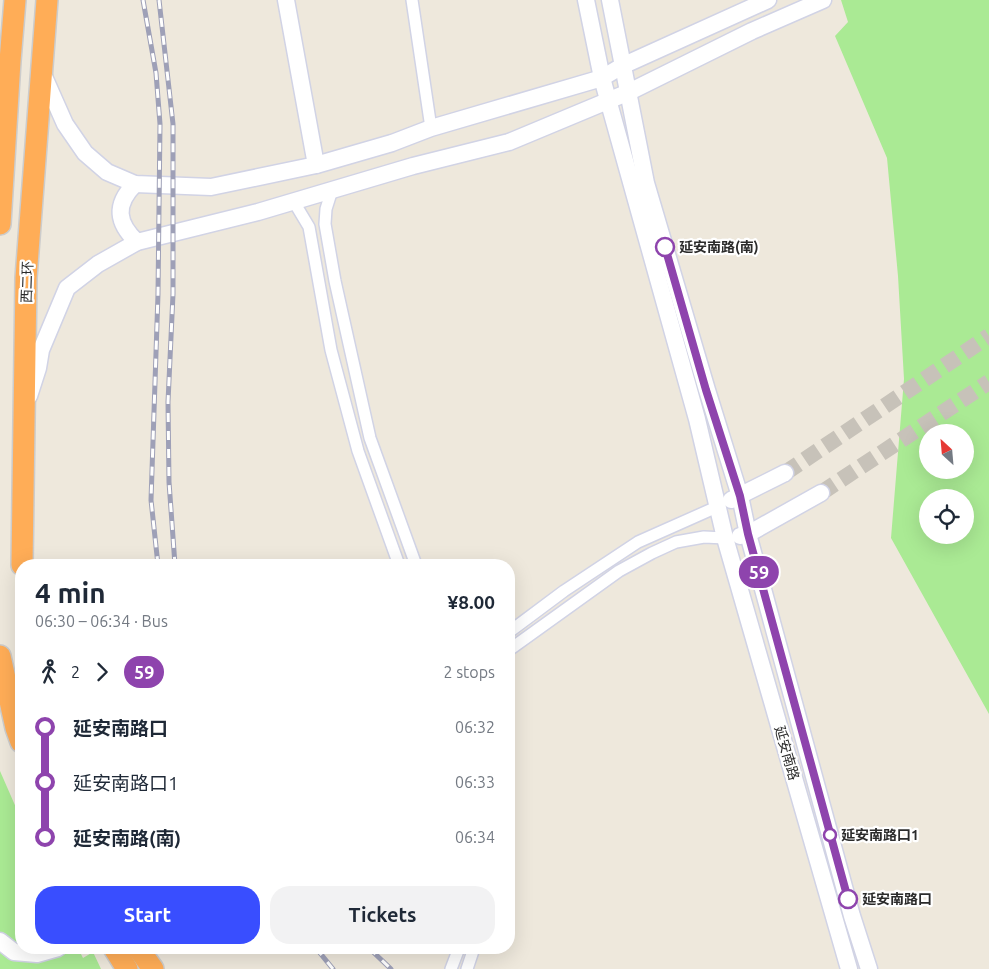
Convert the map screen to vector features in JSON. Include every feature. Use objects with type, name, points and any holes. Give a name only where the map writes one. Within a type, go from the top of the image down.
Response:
[{"type":"highway","points":[[0,224],[15,0]]},
{"type":"highway","name":"西二环","points":[[22,559],[26,278],[48,3]]},
{"type":"highway","points":[[0,656],[15,724]]},
{"type":"highway","points":[[118,954],[127,969]]},
{"type":"highway","points":[[142,954],[153,969]]},
{"type":"street","points":[[286,0],[316,165]]},
{"type":"street","points":[[412,0],[431,128]]},
{"type":"street","name":"延安南路","points":[[586,0],[602,78],[697,419],[725,538],[849,969]]},
{"type":"street","points":[[610,0],[646,183],[706,390],[740,496],[748,534],[852,916],[870,969]]},
{"type":"street","points":[[42,72],[65,124],[85,153],[107,172],[135,184],[211,186],[316,165],[392,143],[431,128],[602,78],[622,66],[768,0]]},
{"type":"street","points":[[24,410],[38,368],[41,350],[67,288],[98,264],[137,242],[258,212],[413,166],[509,142],[629,92],[752,31],[823,0]]},
{"type":"street","points":[[135,184],[125,194],[121,205],[121,219],[126,232],[137,242]]},
{"type":"street","points":[[332,190],[326,209],[325,224],[335,281],[368,429],[414,559]]},
{"type":"street","points":[[294,202],[310,227],[333,360],[358,452],[396,559]]},
{"type":"street","points":[[515,627],[564,590],[638,542],[719,506],[785,473]]},
{"type":"street","points":[[515,646],[619,571],[652,553],[676,542],[704,537],[738,537],[748,534],[821,494]]},
{"type":"street","points":[[0,941],[15,952]]},
{"type":"street","points":[[452,969],[456,954]]},
{"type":"street","points":[[467,969],[472,954]]},
{"type":"green space","points":[[841,0],[989,0],[989,714],[891,538],[904,379],[898,276],[887,158],[835,36],[848,22]]},
{"type":"green space","points":[[0,771],[15,805],[15,954],[81,954],[83,958],[94,954],[101,969],[0,969]]},
{"type":"tunnel","points":[[785,473],[989,336]]},
{"type":"tunnel","points":[[821,493],[989,382]]},
{"type":"railway","points":[[143,0],[156,73],[160,124],[158,294],[151,500],[157,559]]},
{"type":"railway","points":[[159,0],[173,124],[173,294],[168,402],[169,482],[175,559]]},
{"type":"railway","points":[[321,954],[333,969]]},
{"type":"railway","points":[[375,954],[391,969]]},
{"type":"bus line","name":"59","points":[[665,247],[706,390],[740,496],[748,534],[848,899]]},
{"type":"place","name":"延安南路(南)","points":[[665,247]]},
{"type":"place","name":"延安南路口1","points":[[830,835]]},
{"type":"place","name":"延安南路口","points":[[848,899]]}]
